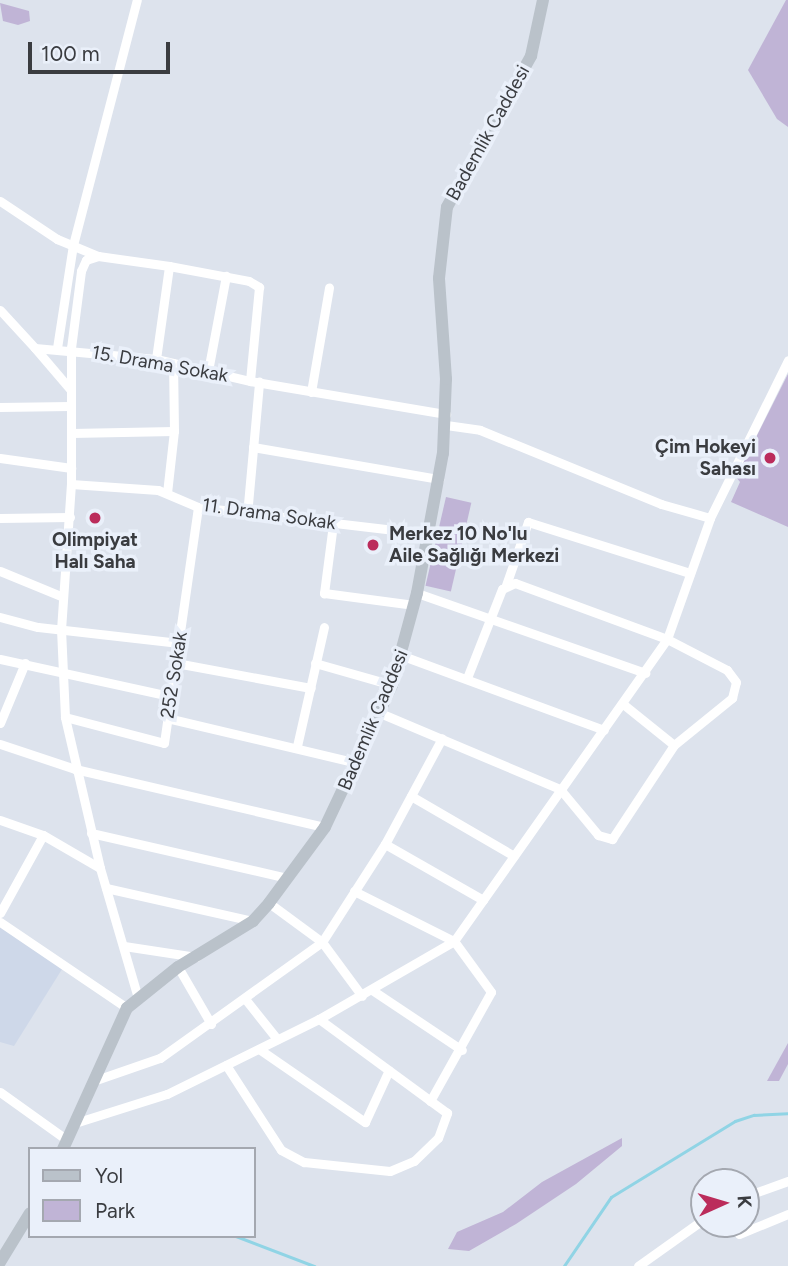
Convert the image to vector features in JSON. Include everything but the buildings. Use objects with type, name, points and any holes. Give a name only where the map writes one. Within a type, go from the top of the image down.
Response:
[{"type":"street","points":[[57,348],[73,246],[137,0]]},
{"type":"street","name":"Bademlik Caddesi","points":[[65,1144],[78,1122],[127,1008],[178,967],[253,921],[269,903],[325,827],[392,685],[403,656],[416,599],[439,479],[446,419],[439,278],[447,206],[531,56],[543,0]]},
{"type":"street","points":[[0,201],[73,246],[98,256],[226,276],[259,287],[253,447],[247,514]]},
{"type":"street","points":[[98,256],[86,260],[80,271],[71,348],[70,517],[61,630],[61,673],[65,717],[75,769],[138,998]]},
{"type":"street","points":[[156,359],[169,266]]},
{"type":"street","points":[[208,371],[226,276]]},
{"type":"street","points":[[312,392],[329,288]]},
{"type":"street","points":[[0,310],[70,389]]},
{"type":"street","name":"15. Drama Sokak","points":[[35,348],[71,348],[156,359],[254,382],[446,419],[480,430],[661,505],[710,519]]},
{"type":"street","points":[[78,1122],[167,1094],[319,1019],[454,941],[560,789],[624,704],[667,639],[710,519],[788,360]]},
{"type":"street","points":[[167,493],[174,431],[173,363]]},
{"type":"street","points":[[0,407],[70,406]]},
{"type":"street","points":[[71,433],[174,431]]},
{"type":"street","points":[[253,447],[439,479]]},
{"type":"street","points":[[0,457],[71,468]]},
{"type":"street","name":"11. Drama Sokak","points":[[71,484],[167,493],[198,507],[247,514],[428,534]]},
{"type":"street","name":"252 Sokak","points":[[65,717],[163,743],[198,507]]},
{"type":"street","points":[[0,518],[70,517]]},
{"type":"street","points":[[467,678],[489,616],[506,585],[528,522],[690,573]]},
{"type":"street","points":[[333,524],[324,593],[416,599],[489,616],[645,673]]},
{"type":"street","points":[[0,571],[63,597]]},
{"type":"street","points":[[380,713],[560,789],[598,835],[612,839],[674,745],[732,698],[736,682],[727,670],[667,639],[520,583],[506,585]]},
{"type":"street","points":[[0,617],[38,627],[179,643]]},
{"type":"street","points":[[297,746],[324,627]]},
{"type":"street","points":[[403,656],[604,730]]},
{"type":"street","points":[[0,659],[170,696]]},
{"type":"street","points":[[0,723],[3,708],[25,663]]},
{"type":"street","points":[[176,663],[311,688]]},
{"type":"street","points":[[315,663],[392,685]]},
{"type":"street","points":[[624,704],[674,745]]},
{"type":"street","points":[[167,718],[297,746],[357,763]]},
{"type":"street","points":[[96,1080],[144,1066],[246,1000],[322,942],[385,844],[442,738]]},
{"type":"street","points":[[0,744],[75,769],[325,827]]},
{"type":"street","points":[[411,796],[514,856]]},
{"type":"street","points":[[0,820],[43,835],[100,867]]},
{"type":"street","points":[[91,833],[288,878]]},
{"type":"street","points":[[0,914],[43,835]]},
{"type":"street","points":[[385,844],[483,900]]},
{"type":"street","points":[[106,888],[253,921]]},
{"type":"street","points":[[354,891],[454,941],[491,992],[462,1050],[430,1101]]},
{"type":"street","points":[[269,903],[322,942],[362,996]]},
{"type":"street","points":[[0,922],[127,1008]]},
{"type":"street","points":[[124,946],[196,957]]},
{"type":"street","points":[[178,967],[211,1024]]},
{"type":"street","points":[[372,990],[462,1050]]},
{"type":"street","points":[[246,1000],[277,1039]]},
{"type":"street","points":[[226,1065],[281,1150],[304,1162],[390,1171],[414,1161],[438,1138],[447,1113],[319,1019]]},
{"type":"street","points":[[259,1049],[365,1122],[389,1070]]},
{"type":"street","points":[[0,1092],[65,1144]]},
{"type":"street","points":[[760,1191],[788,1181]]},
{"type":"street","points":[[760,1225],[788,1214]]},
{"type":"street","points":[[0,1262],[28,1216]]},
{"type":"street","points":[[638,1266],[690,1229]]},
{"type":"shaded area","points":[[0,922],[64,966],[14,1046],[0,1042]]},
{"type":"green space","points":[[786,0],[788,127],[777,119],[748,70]]},
{"type":"green space","points":[[0,3],[29,11],[30,21],[18,25],[3,21]]},
{"type":"green space","name":"Çim Hokeyi Sahası","points":[[788,374],[788,527],[731,502],[740,482],[736,477]]},
{"type":"green space","points":[[446,497],[471,503],[451,592],[426,586]]},
{"type":"green space","points":[[788,1043],[788,1064],[779,1081],[767,1081]]},
{"type":"green space","points":[[622,1138],[622,1146],[576,1184],[516,1224],[469,1251],[448,1249],[457,1232],[503,1212],[542,1182]]},
{"type":"waterway","points":[[564,1266],[611,1197],[735,1121],[754,1115],[788,1113]]},
{"type":"waterway","points":[[241,1238],[314,1266]]},
{"type":"place","name":"Çim Hokeyi Sahası","points":[[770,458]]},
{"type":"place","name":"Olimpiyat Halı Saha","points":[[95,518]]},
{"type":"place","name":"Merkez 10 No'lu Aile Sağlığı Merkezi","points":[[373,545]]}]
